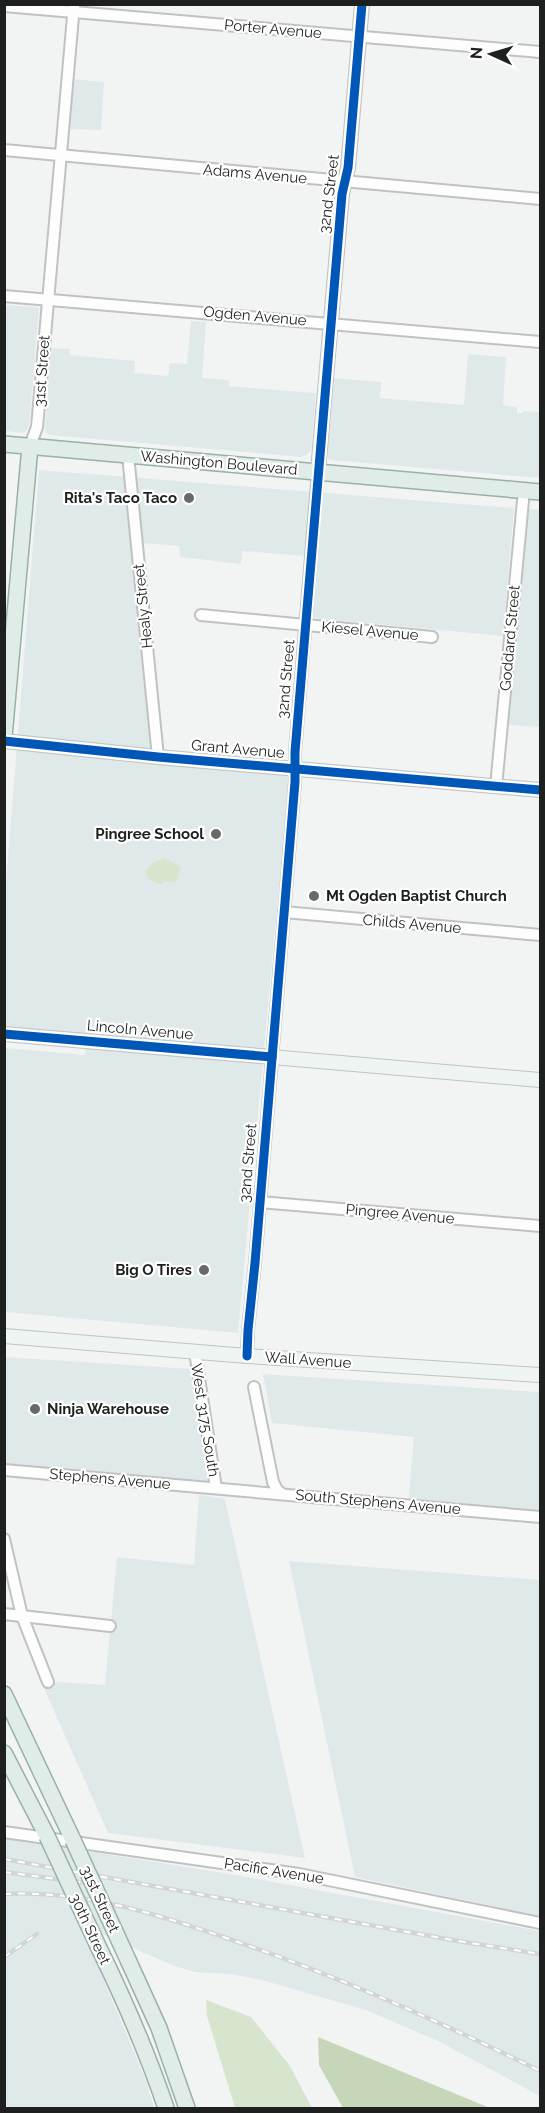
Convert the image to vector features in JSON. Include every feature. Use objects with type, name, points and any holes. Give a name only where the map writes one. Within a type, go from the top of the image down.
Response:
[{"type":"main road","name":"Washington Boulevard","points":[[4,444],[540,492]]},
{"type":"main road","name":"31st Street","points":[[4,739],[30,446]]},
{"type":"main road","name":"31st Street","points":[[4,1694],[159,2028],[186,2109]]},
{"type":"main road","name":"30th Street","points":[[4,1754],[47,1836],[123,1996],[149,2058],[166,2109]]},
{"type":"street","name":"32nd Street","points":[[247,1356],[318,471],[342,194],[348,168],[362,4]]},
{"type":"street","name":"Porter Avenue","points":[[4,6],[74,8],[540,52]]},
{"type":"street","name":"31st Street","points":[[30,446],[37,427],[74,8]]},
{"type":"street","name":"Adams Avenue","points":[[4,150],[344,183],[540,199]]},
{"type":"street","name":"Ogden Avenue","points":[[4,296],[540,342]]},
{"type":"street","name":"Healy Street","points":[[128,455],[158,757]]},
{"type":"street","name":"Goddard Street","points":[[496,787],[524,490]]},
{"type":"street","name":"Kiesel Avenue","points":[[201,615],[432,637]]},
{"type":"street","name":"Grant Avenue","points":[[4,739],[158,757],[540,790]]},
{"type":"street","name":"Childs Avenue","points":[[284,912],[540,935]]},
{"type":"street","name":"Lincoln Avenue","points":[[4,1034],[540,1080]]},
{"type":"street","name":"Pingree Avenue","points":[[260,1202],[540,1226]]},
{"type":"street","name":"Wall Avenue","points":[[4,1336],[247,1356],[540,1375]]},
{"type":"street","name":"West 3175 South","points":[[195,1352],[216,1488]]},
{"type":"street","points":[[254,1387],[273,1482],[277,1491],[282,1494]]},
{"type":"street","name":"Stephens Avenue","points":[[4,1470],[216,1488]]},
{"type":"street","name":"South Stephens Avenue","points":[[216,1488],[540,1517]]},
{"type":"street","points":[[4,1539],[22,1616],[48,1682]]},
{"type":"street","points":[[4,1614],[110,1626]]},
{"type":"street","name":"Pacific Avenue","points":[[4,1832],[299,1874],[540,1923]]},
{"type":"shaded area","points":[[74,79],[104,82],[101,130],[70,129]]},
{"type":"shaded area","points":[[4,305],[39,309],[29,425],[23,433],[5,431]]},
{"type":"shaded area","points":[[191,321],[206,322],[202,378],[229,380],[229,386],[316,393],[311,450],[307,455],[301,457],[46,433],[51,348],[70,349],[70,355],[135,361],[134,373],[168,376],[170,363],[187,364]]},
{"type":"shaded area","points":[[468,354],[506,357],[503,405],[517,407],[517,413],[540,412],[540,478],[330,460],[325,456],[331,378],[381,382],[380,398],[464,405]]},
{"type":"shaded area","points":[[39,470],[514,508],[503,636],[313,618],[318,557],[242,551],[241,564],[180,557],[179,546],[143,543],[163,753],[129,760],[289,776],[238,1333],[5,1312],[4,1048],[85,1055],[87,1037],[5,1028],[5,895]]},
{"type":"shaded area","points":[[529,509],[540,510],[540,727],[508,725]]},
{"type":"shaded area","points":[[4,1357],[192,1369],[209,1484],[5,1465]]},
{"type":"shaded area","points":[[263,1374],[540,1392],[540,1518],[408,1505],[414,1437],[272,1423]]},
{"type":"shaded area","points":[[199,1495],[225,1499],[305,1858],[108,1833],[43,1686],[58,1682],[105,1685],[117,1557],[194,1565]]},
{"type":"shaded area","points":[[289,1561],[540,1580],[540,1916],[355,1877]]},
{"type":"shaded area","points":[[4,1838],[224,1873],[540,1931],[540,2096],[438,2041],[366,2010],[262,1980],[230,1974],[195,1972],[174,1966],[81,1925],[146,2081],[154,2108],[5,2108]]},
{"type":"green space","points":[[165,858],[181,867],[178,879],[174,882],[164,881],[161,885],[147,878],[145,871],[154,862]]},
{"type":"green space","points":[[206,2000],[251,2017],[290,2066],[312,2108],[235,2108],[207,2016]]},
{"type":"green space","points":[[318,2037],[490,2108],[343,2108],[319,2065]]},
{"type":"railway","points":[[4,1859],[540,1954]]},
{"type":"railway","points":[[4,1872],[94,1884]]},
{"type":"railway","points":[[4,1894],[64,1896],[93,1900],[122,1906],[207,1931],[352,1985],[540,2071]]},
{"type":"railway","points":[[4,1957],[37,1934]]},
{"type":"cycle path","points":[[247,1356],[342,194],[348,168],[362,4]]},
{"type":"cycle path","points":[[4,741],[158,757],[540,790]]},
{"type":"cycle path","points":[[4,1034],[272,1057]]},
{"type":"place","name":"Rita's Taco Taco","points":[[189,498]]},
{"type":"place","name":"Pingree School","points":[[216,834]]},
{"type":"place","name":"Mt Ogden Baptist Church","points":[[314,896]]},
{"type":"place","name":"Big O Tires","points":[[204,1270]]},
{"type":"place","name":"Ninja Warehouse","points":[[35,1409]]}]
